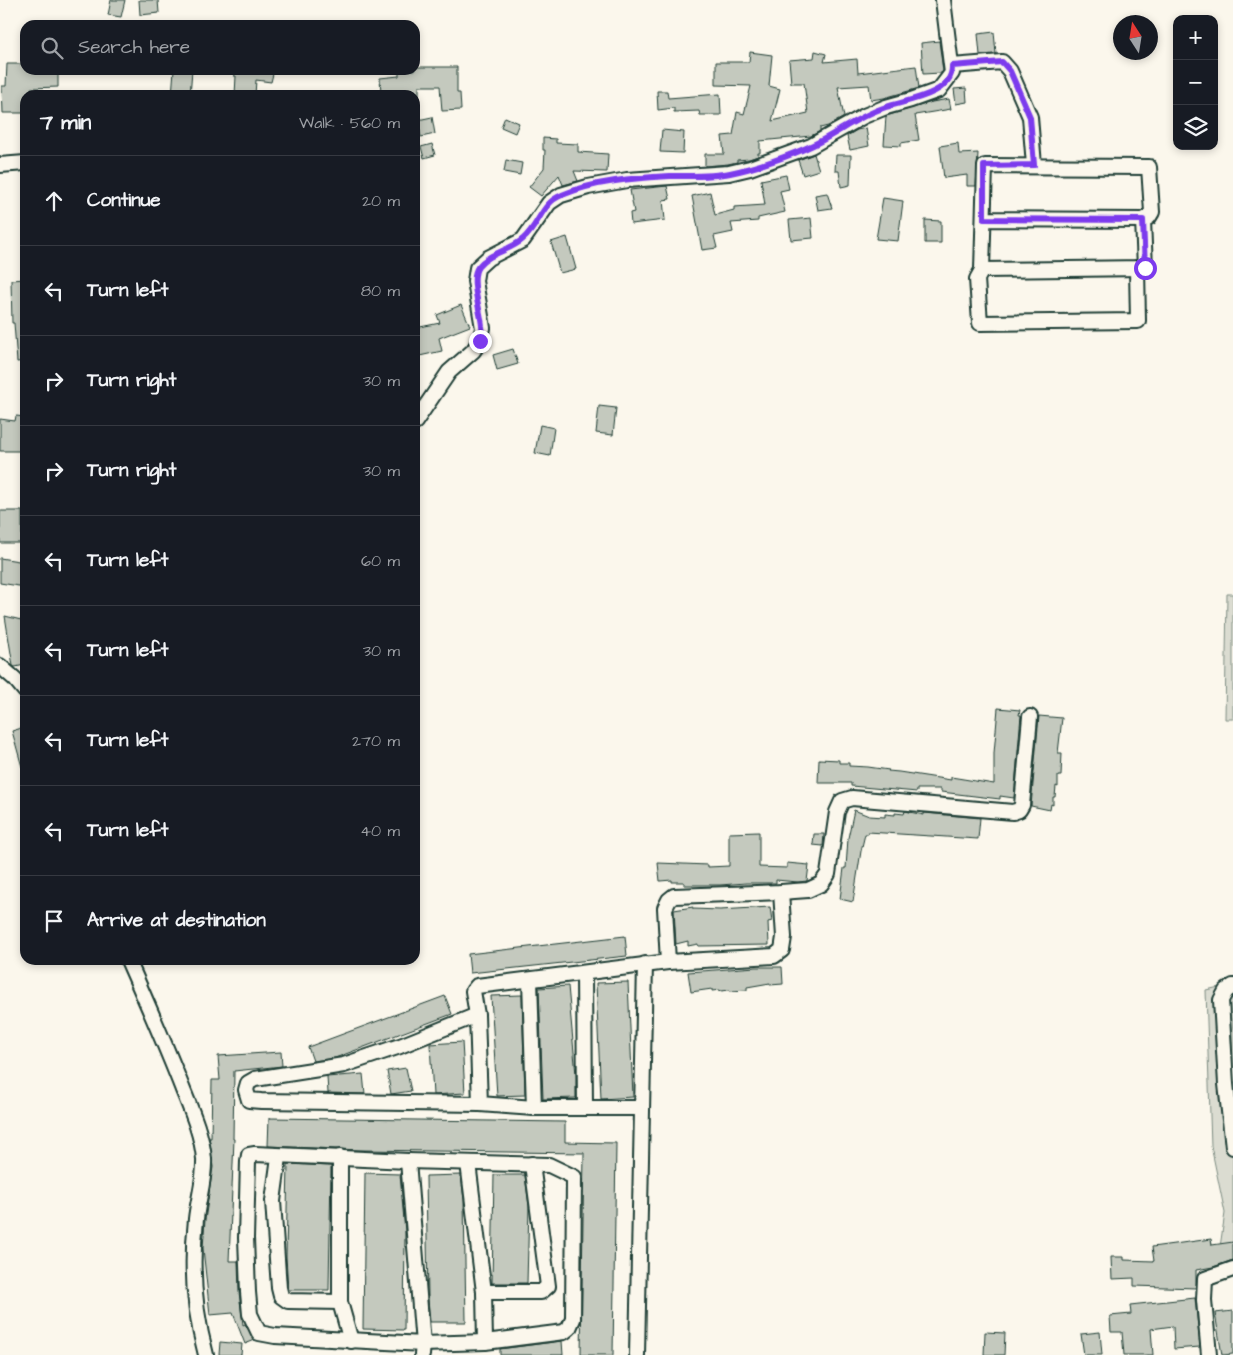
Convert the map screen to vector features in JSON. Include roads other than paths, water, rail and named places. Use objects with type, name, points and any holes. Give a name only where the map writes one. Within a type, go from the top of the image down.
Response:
[{"type":"street","points":[[420,415],[449,372],[473,351],[480,341],[483,328],[474,281],[477,268],[488,258],[523,240],[549,203],[561,195],[588,187],[627,180],[729,173],[811,146],[864,116],[939,90],[952,73],[944,0]]},
{"type":"street","points":[[952,66],[1002,62],[1010,71],[1030,117],[1034,165]]},
{"type":"street","points":[[0,165],[20,163]]},
{"type":"street","points":[[984,219],[1143,220],[1152,212],[1149,166],[984,166],[982,270],[977,280],[980,323],[1138,321],[1137,268]]},
{"type":"street","points":[[982,270],[1145,268],[1143,220]]},
{"type":"street","points":[[0,666],[20,677]]},
{"type":"street","points":[[668,962],[665,908],[669,900],[674,896],[808,890],[821,884],[828,874],[837,812],[842,801],[852,798],[1013,812],[1019,810],[1022,805],[1030,717]]},
{"type":"street","points":[[480,1104],[477,1015],[474,991],[476,986],[645,964],[774,956],[782,950],[784,937],[781,892]]},
{"type":"street","points":[[637,1355],[645,964]]},
{"type":"street","points":[[130,965],[172,1063],[202,1143],[204,1161],[202,1188],[193,1244],[199,1326],[206,1355]]},
{"type":"street","points":[[584,973],[585,1108]]},
{"type":"street","points":[[530,980],[534,1108]]},
{"type":"street","points":[[1233,986],[1226,991],[1220,1000],[1233,1147]]},
{"type":"street","points":[[477,1015],[400,1046],[344,1064],[255,1079],[248,1083],[246,1090],[249,1100],[480,1104],[534,1108],[642,1108]]},
{"type":"street","points":[[255,1154],[279,1156],[549,1165],[574,1177],[572,1319],[569,1328],[564,1332],[422,1349],[259,1333],[250,1314],[248,1292],[246,1238],[248,1161],[249,1155],[255,1154]]},
{"type":"street","points":[[279,1156],[273,1201],[281,1296],[288,1301],[340,1302]]},
{"type":"street","points":[[340,1157],[340,1302],[351,1341]]},
{"type":"street","points":[[408,1161],[422,1349]]},
{"type":"street","points":[[468,1163],[484,1292],[485,1342]]},
{"type":"street","points":[[484,1292],[541,1292],[548,1286],[532,1164]]},
{"type":"street","points":[[1209,1355],[1204,1300],[1205,1279],[1233,1269]]}]
